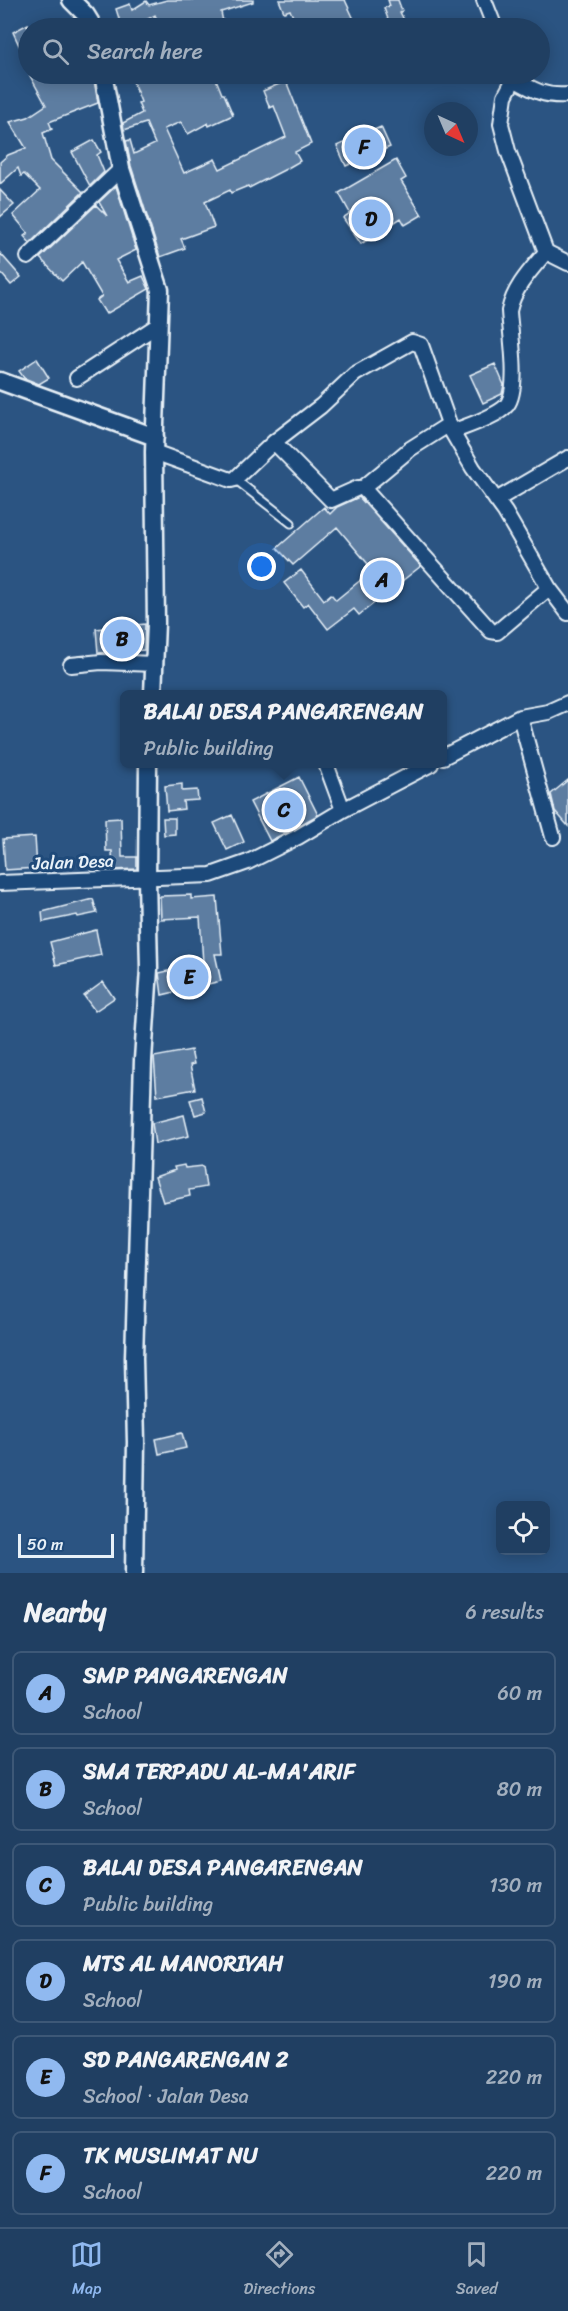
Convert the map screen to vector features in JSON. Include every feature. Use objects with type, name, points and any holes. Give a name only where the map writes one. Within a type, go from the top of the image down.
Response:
[{"type":"street","points":[[484,0],[491,18]]},
{"type":"street","points":[[76,1],[88,18]]},
{"type":"street","points":[[106,84],[121,169],[160,290],[155,445],[153,690]]},
{"type":"street","points":[[510,84],[505,96],[501,124],[508,151],[546,252],[568,263]]},
{"type":"street","points":[[525,84],[535,91],[552,96],[568,95]]},
{"type":"street","points":[[28,257],[121,169]]},
{"type":"street","points":[[274,442],[331,500],[363,488],[410,449],[450,429],[489,417],[506,406],[511,396],[513,383],[509,311],[511,300],[520,284],[546,252]]},
{"type":"street","points":[[77,378],[158,325]]},
{"type":"street","points":[[0,381],[155,445],[231,480],[235,479],[274,442],[321,406],[355,374],[412,342],[421,345],[450,429],[549,588],[568,613]]},
{"type":"street","points":[[496,500],[568,458]]},
{"type":"street","points":[[363,488],[491,631],[496,632],[503,627],[549,588]]},
{"type":"street","points":[[71,665],[101,662],[155,664]]},
{"type":"street","points":[[447,755],[520,717],[548,712],[568,703]]},
{"type":"street","points":[[520,717],[553,837]]},
{"type":"street","points":[[134,1573],[136,1442],[134,1358],[143,1060],[149,969],[148,768]]},
{"type":"street","points":[[327,768],[343,810]]},
{"type":"street","name":"Jalan Desa","points":[[0,883],[211,875],[249,862],[422,768]]},
{"type":"lane","points":[[235,479],[291,523]]},
{"type":"building","points":[[167,0],[253,0],[253,2],[221,12],[222,18],[156,18],[155,15],[150,18],[119,18],[116,9],[130,4],[132,10],[146,1],[149,5]]},
{"type":"building","points":[[279,0],[345,0],[353,18],[294,18],[290,10],[284,12]]},
{"type":"building","points":[[388,0],[398,0],[403,18],[388,18],[384,8],[390,6]]},
{"type":"building","points":[[18,29],[18,43],[13,32]]},
{"type":"building","points":[[34,84],[95,84],[98,103],[49,122],[52,129],[43,133],[51,160],[83,192],[30,243],[24,236],[28,233],[13,215],[40,190],[24,174],[21,176],[18,168],[0,184],[0,162],[8,155],[26,148],[10,122],[28,117],[46,105]]},
{"type":"building","points":[[134,84],[218,84],[233,115],[209,126],[208,123],[188,134],[181,122],[164,129],[184,173],[215,159],[220,169],[286,137],[274,106],[270,108],[263,91],[279,84],[287,84],[311,144],[295,152],[300,161],[286,169],[249,188],[248,186],[231,193],[230,190],[205,202],[214,227],[181,239],[185,248],[160,257],[131,166],[126,141],[130,140],[134,154],[155,144],[146,123],[124,130],[123,123],[142,113],[138,103],[141,102]]},
{"type":"building","points":[[381,127],[390,147],[346,166],[337,146]]},
{"type":"building","points":[[94,140],[101,152],[97,155],[104,172],[90,186],[72,152]]},
{"type":"building","points":[[396,160],[406,178],[401,181],[422,215],[405,225],[401,218],[361,244],[343,218],[350,213],[339,193]]},
{"type":"building","points":[[116,186],[136,250],[116,260],[129,282],[143,276],[149,289],[106,314],[97,300],[102,296],[82,262],[62,281],[40,258],[96,205],[107,216],[99,202]]},
{"type":"building","points":[[0,190],[14,205],[0,217]]},
{"type":"building","points":[[0,253],[21,277],[11,285],[0,272]]},
{"type":"building","points":[[37,359],[49,378],[39,384],[24,378],[19,371]]},
{"type":"building","points":[[495,364],[504,385],[502,394],[483,403],[470,375]]},
{"type":"building","points":[[359,497],[421,566],[359,615],[354,609],[328,629],[308,603],[303,607],[284,583],[301,570],[324,600],[331,594],[336,600],[373,570],[337,527],[293,565],[277,548],[324,507],[330,514],[337,507]]},
{"type":"building","points":[[145,624],[144,650],[98,653],[96,629]]},
{"type":"building","points":[[299,777],[318,815],[270,841],[250,802]]},
{"type":"building","points":[[568,780],[568,826],[555,811],[551,794]]},
{"type":"building","points":[[182,784],[182,791],[197,790],[198,800],[183,801],[184,809],[167,811],[165,786]]},
{"type":"building","points":[[232,815],[244,842],[227,850],[214,823]]},
{"type":"building","points":[[121,818],[122,857],[137,857],[137,869],[113,870],[112,851],[106,851],[105,819]]},
{"type":"building","points":[[163,818],[175,818],[175,834],[164,835]]},
{"type":"building","points":[[35,837],[37,868],[5,870],[3,839]]},
{"type":"building","points":[[191,895],[191,899],[217,897],[222,954],[215,954],[221,981],[162,995],[159,973],[203,963],[200,917],[161,919],[160,896]]},
{"type":"building","points":[[93,899],[97,913],[43,922],[42,912]]},
{"type":"building","points":[[96,930],[101,955],[56,965],[50,942]]},
{"type":"building","points":[[103,982],[114,998],[95,1011],[84,996]]},
{"type":"building","points":[[191,1050],[194,1064],[190,1065],[195,1089],[157,1096],[154,1057]]},
{"type":"building","points":[[202,1097],[206,1112],[195,1115],[190,1100]]},
{"type":"building","points":[[184,1115],[189,1136],[155,1144],[152,1123]]},
{"type":"building","points":[[184,1165],[185,1168],[203,1166],[206,1187],[189,1190],[190,1196],[163,1202],[155,1177],[175,1170],[174,1167]]},
{"type":"building","points":[[182,1433],[186,1448],[159,1454],[156,1439]]},
{"type":"place","name":"TK MUSLIMAT NU","points":[[364,147]]},
{"type":"place","name":"MTS AL MANORIYAH","points":[[371,219]]},
{"type":"place","name":"SMP PANGARENGAN","points":[[382,580]]},
{"type":"place","name":"SMA TERPADU AL-MA'ARIF","points":[[122,639]]},
{"type":"place","name":"BALAI DESA PANGARENGAN","points":[[284,810]]},
{"type":"place","name":"SD PANGARENGAN 2","points":[[189,977]]}]
